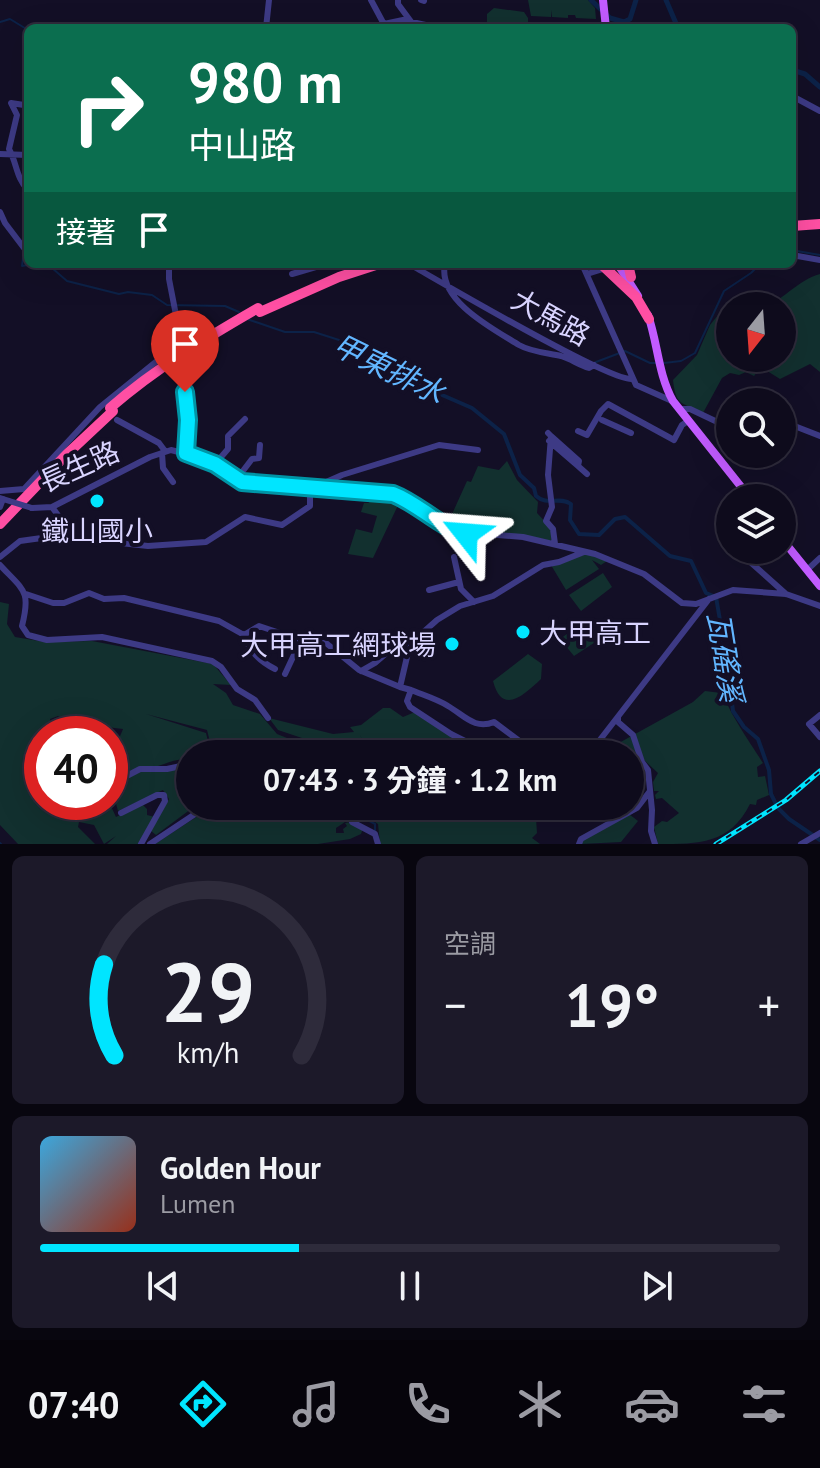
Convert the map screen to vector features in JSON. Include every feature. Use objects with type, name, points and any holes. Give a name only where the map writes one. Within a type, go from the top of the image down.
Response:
[{"type":"highway","points":[[796,225],[820,225]]},
{"type":"highway","points":[[351,271],[356,268]]},
{"type":"highway","points":[[0,517],[64,451],[140,382],[187,349],[259,310],[338,275],[363,268]]},
{"type":"highway","points":[[605,268],[636,297],[649,319]]},
{"type":"highway","points":[[624,268],[631,277]]},
{"type":"highway","points":[[0,524],[66,455],[144,386],[189,353],[259,310]]},
{"type":"main road","points":[[601,0],[604,24]]},
{"type":"main road","points":[[623,268],[649,319],[664,389],[718,466],[736,484]]},
{"type":"main road","points":[[631,277],[654,325],[664,389]]},
{"type":"main road","points":[[796,556],[820,586]]},
{"type":"street","points":[[266,24],[269,0]]},
{"type":"street","points":[[373,0],[385,24]]},
{"type":"street","points":[[398,0],[412,23]]},
{"type":"street","points":[[392,24],[403,20],[417,24]]},
{"type":"street","points":[[796,98],[820,111]]},
{"type":"street","points":[[24,105],[11,103],[17,115],[9,149],[17,174],[24,184]]},
{"type":"street","points":[[0,154],[24,155]]},
{"type":"street","points":[[0,212],[24,248]]},
{"type":"street","points":[[796,256],[820,260]]},
{"type":"street","points":[[169,268],[182,350],[188,420],[186,453]]},
{"type":"street","points":[[292,274],[312,268]]},
{"type":"street","name":"大馬路","points":[[416,268],[616,377],[633,378],[643,387],[664,389]]},
{"type":"street","points":[[444,268],[446,284],[464,309],[522,347],[563,357],[577,365],[589,368],[594,365]]},
{"type":"street","points":[[585,268],[633,378]]},
{"type":"street","points":[[0,491],[24,489],[100,407],[163,356],[182,350]]},
{"type":"street","points":[[578,431],[587,435],[608,404],[674,440],[682,425],[688,421]]},
{"type":"street","points":[[676,405],[716,421]]},
{"type":"street","points":[[588,415],[631,433]]},
{"type":"street","points":[[215,464],[228,449],[228,436],[245,419]]},
{"type":"street","points":[[117,420],[159,443],[164,452],[163,468],[173,482]]},
{"type":"street","points":[[796,427],[820,436]]},
{"type":"street","points":[[555,544],[553,529],[546,521],[551,504],[548,475],[550,437],[587,474]]},
{"type":"street","points":[[236,480],[252,459],[259,458],[260,445]]},
{"type":"street","points":[[312,487],[439,445],[478,450]]},
{"type":"street","points":[[164,452],[186,453],[215,464],[236,480],[393,494],[459,532],[523,537],[585,551],[644,574],[682,603],[702,605]]},
{"type":"street","name":"長生路","points":[[2,498],[32,508],[52,507],[164,452]]},
{"type":"street","points":[[0,557],[20,541],[56,536],[148,546],[206,542],[245,517],[282,525],[310,506],[312,487]]},
{"type":"street","points":[[0,507],[2,498]]},
{"type":"street","points":[[52,507],[60,518],[56,536]]},
{"type":"street","points":[[400,687],[412,641],[445,614],[493,596],[543,565],[585,551]]},
{"type":"street","points":[[454,557],[461,589],[474,602]]},
{"type":"street","points":[[807,570],[820,558]]},
{"type":"street","points":[[752,564],[786,594]]},
{"type":"street","points":[[0,565],[26,594],[60,604],[89,593],[104,599],[124,598],[219,621],[245,634],[259,626],[289,636],[300,636],[285,674]]},
{"type":"street","points":[[429,590],[459,582]]},
{"type":"street","points":[[600,740],[702,605],[713,596],[733,590],[786,594],[820,606]]},
{"type":"street","points":[[26,594],[28,606],[22,626],[28,635],[47,640],[102,637],[212,661],[221,667],[237,689],[255,700],[268,718]]},
{"type":"street","points":[[245,634],[246,642],[260,659],[275,669]]},
{"type":"street","points":[[300,642],[308,645],[326,643],[361,671],[446,705],[472,723],[487,726],[494,722],[518,740]]},
{"type":"street","points":[[361,671],[390,650]]},
{"type":"street","points":[[411,690],[407,701],[412,710],[463,740]]},
{"type":"street","points":[[820,715],[809,724],[820,737]]},
{"type":"street","points":[[618,720],[635,740]]},
{"type":"street","points":[[644,766],[650,778],[651,831],[655,844]]},
{"type":"street","points":[[128,775],[140,769],[176,767]]},
{"type":"street","points":[[579,844],[578,840],[637,808],[650,791]]},
{"type":"street","points":[[128,810],[157,795],[164,795],[165,801],[141,844]]},
{"type":"street","points":[[150,844],[186,820]]},
{"type":"street","points":[[351,820],[376,838]]},
{"type":"street","points":[[801,844],[819,833]]},
{"type":"green space","points":[[528,0],[588,0],[595,8],[596,19],[576,18],[575,15],[552,17],[552,10],[551,17],[531,16]]},
{"type":"green space","points":[[494,8],[524,12],[528,24],[487,24],[487,14]]},
{"type":"green space","points":[[820,274],[820,372],[810,364],[796,371],[796,292],[788,292]]},
{"type":"green space","points":[[716,318],[716,372],[746,372],[739,375],[730,373],[722,378],[703,413],[678,399],[673,380],[697,355]]},
{"type":"green space","points":[[769,372],[794,372],[780,379]]},
{"type":"green space","points":[[507,461],[517,480],[538,502],[537,513],[551,528],[552,541],[484,533],[448,523],[467,481],[471,482],[478,466],[499,470]]},
{"type":"green space","points":[[370,493],[375,494],[375,500],[401,499],[373,558],[348,554],[356,529],[372,533],[377,516],[361,512],[364,503],[369,503]]},
{"type":"green space","points":[[587,554],[607,561],[601,565],[592,560],[599,569],[566,590],[551,565]]},
{"type":"green space","points":[[603,573],[612,587],[581,611],[569,595]]},
{"type":"green space","points":[[0,602],[9,604],[7,624],[15,637],[45,642],[92,641],[213,664],[231,685],[213,684],[226,693],[233,705],[260,714],[277,734],[292,740],[210,740],[207,730],[146,714],[206,733],[208,740],[176,740],[176,761],[128,772],[128,716],[24,716],[24,820],[128,820],[128,811],[142,804],[147,809],[147,815],[155,817],[138,844],[107,844],[116,836],[104,844],[94,825],[79,822],[78,827],[95,844],[18,844],[0,825]]},
{"type":"green space","points":[[586,620],[600,639],[574,656],[560,639]]},
{"type":"green space","points":[[528,654],[542,664],[541,679],[521,696],[508,700],[502,698],[493,681]]},
{"type":"green space","points":[[705,691],[725,696],[735,719],[763,763],[757,767],[758,777],[765,776],[769,795],[757,800],[756,805],[750,804],[733,827],[712,839],[658,844],[654,827],[679,813],[662,798],[656,799],[659,791],[654,791],[653,782],[658,773],[644,760],[644,740],[624,740],[693,702]]},
{"type":"green space","points":[[383,708],[390,708],[403,717],[415,712],[468,740],[362,740],[360,735],[362,740],[308,740],[278,730],[269,718],[333,734],[354,732],[350,727],[361,725]]},
{"type":"green space","points":[[176,767],[176,820],[156,835],[151,831],[169,799],[163,790],[128,806],[128,775]]},
{"type":"green space","points":[[192,820],[345,820],[336,828],[336,833],[344,833],[345,823],[350,822],[363,828],[361,834],[350,839],[318,844],[155,844]]},
{"type":"green space","points":[[372,820],[536,820],[537,833],[532,838],[540,844],[380,844],[378,824]]},
{"type":"green space","points":[[618,820],[638,821],[621,842],[581,844],[581,841]]},
{"type":"waterway","points":[[591,0],[610,18],[624,22],[630,19],[636,0]]},
{"type":"waterway","points":[[666,0],[676,24]]},
{"type":"waterway","points":[[0,22],[10,19],[24,28]]},
{"type":"waterway","points":[[796,71],[805,74],[820,87]]},
{"type":"waterway","name":"甲東排水","points":[[24,252],[24,266]]},
{"type":"waterway","points":[[796,252],[820,255]]},
{"type":"waterway","name":"甲東排水","points":[[52,268],[67,281],[119,294],[152,295],[167,305],[225,306],[239,312]]},
{"type":"waterway","points":[[664,363],[681,361],[695,353],[724,291],[756,268]]},
{"type":"waterway","name":"甲東排水","points":[[247,319],[285,332],[314,332],[339,340],[379,369],[410,381]]},
{"type":"waterway","points":[[596,362],[625,351],[650,363],[657,363]]},
{"type":"waterway","name":"甲東排水","points":[[410,381],[472,408],[504,434],[520,475],[534,488],[540,499],[571,504],[570,520],[579,534],[599,535],[615,519],[625,517],[670,556],[691,561],[706,593],[716,597],[722,632],[718,648],[728,670],[733,711],[744,727],[758,739],[769,770],[771,794],[778,808],[789,819],[820,840]]},
{"type":"waterway","points":[[368,820],[375,824],[375,832]]},
{"type":"railway","points":[[716,844],[786,800],[820,771]]},
{"type":"place","name":"鐵山國小","points":[[97,501]]},
{"type":"place","name":"大甲高工","points":[[523,632]]},
{"type":"place","name":"大甲高工網球場","points":[[452,644]]},
{"type":"route","points":[[185,392],[188,420],[186,453],[215,464],[236,480],[393,494],[466,534]]},
{"type":"water label","name":"瓦磘溪","points":[[726,657]]}]
